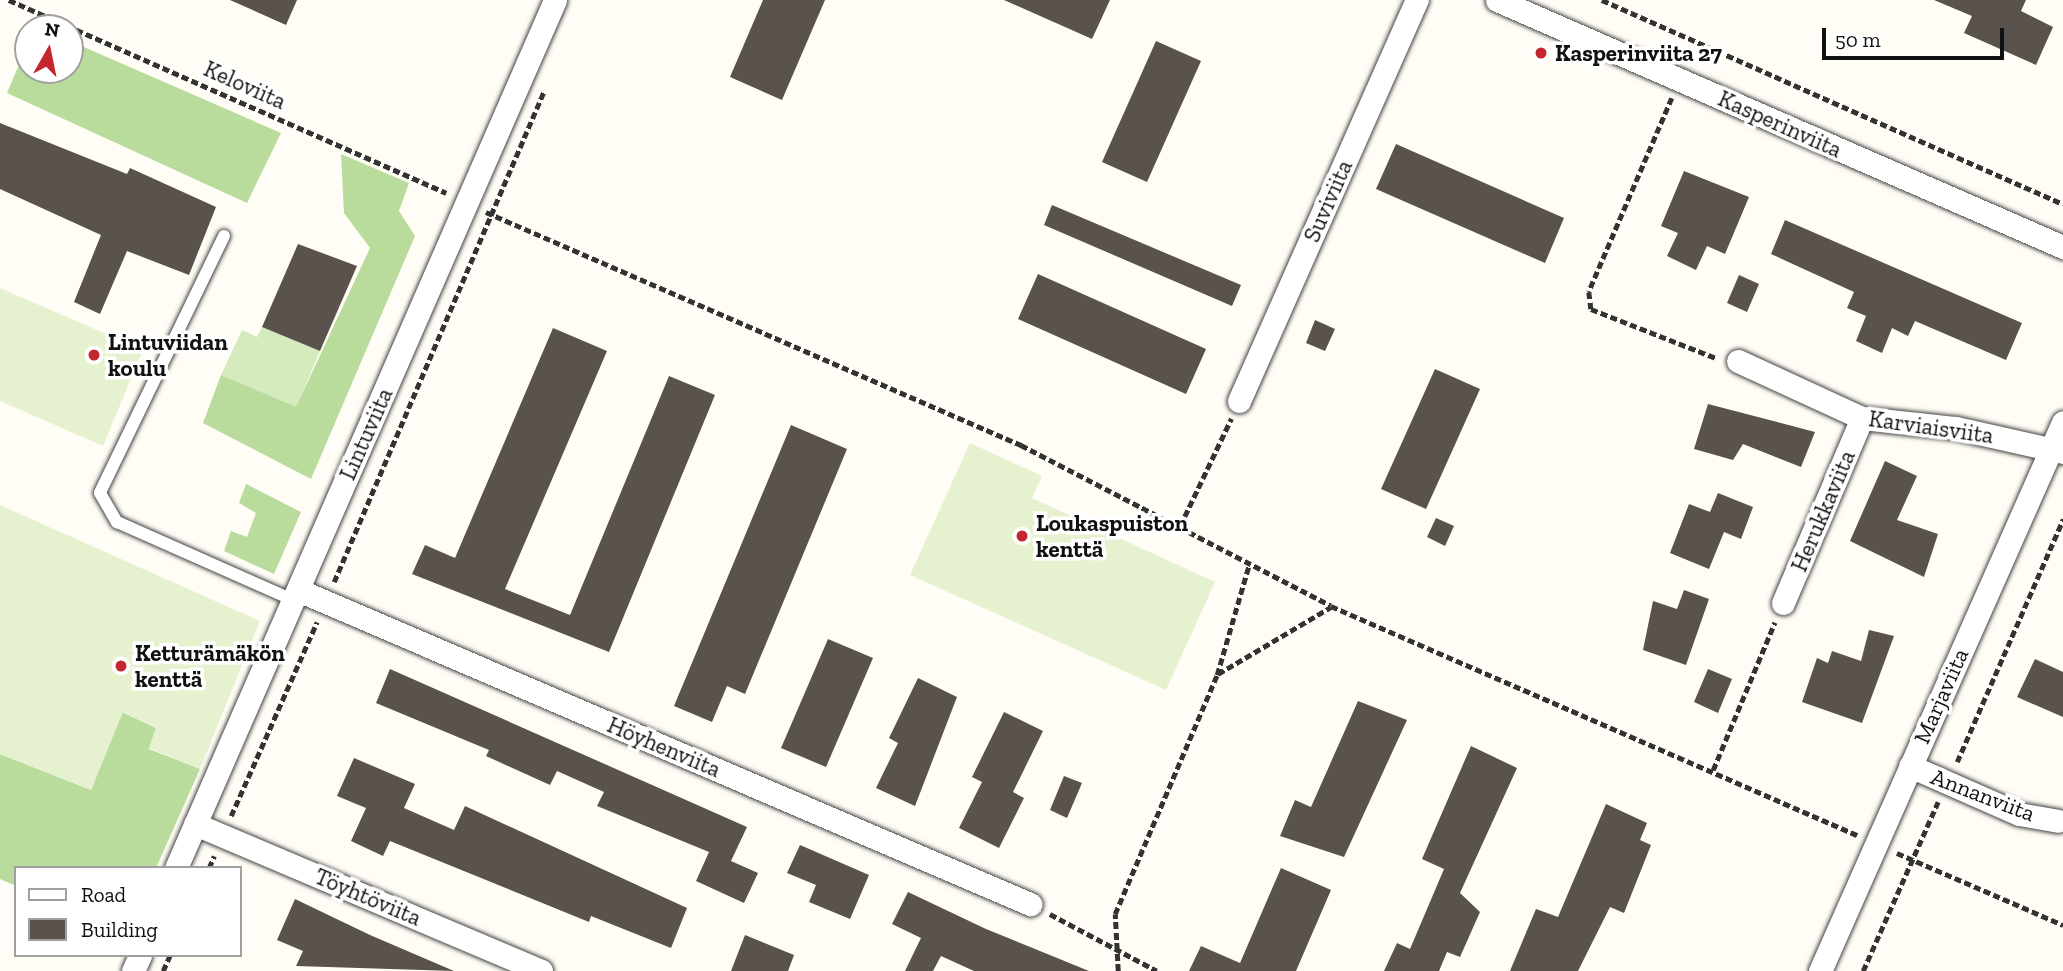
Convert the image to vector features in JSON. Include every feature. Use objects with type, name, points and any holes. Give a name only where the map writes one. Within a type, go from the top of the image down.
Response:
[{"type":"street","name":"Lintuviita","points":[[177,866],[555,0]]},
{"type":"street","name":"Suviviita","points":[[1239,401],[1417,0]]},
{"type":"street","name":"Kasperinviita","points":[[1497,0],[2063,247]]},
{"type":"street","name":"Karviaisviita","points":[[1738,360],[1862,418],[2058,449]]},
{"type":"street","name":"Herukkaviita","points":[[1783,603],[1862,418]]},
{"type":"street","name":"Marjaviita","points":[[1820,971],[1910,766],[2058,449],[2063,422]]},
{"type":"street","name":"Höyhenviita","points":[[296,595],[326,602],[1030,904]]},
{"type":"street","name":"Annanviita","points":[[1910,766],[2019,814],[2057,821]]},
{"type":"street","name":"Töyhtöviita","points":[[195,824],[541,971]]},
{"type":"lane","points":[[224,236],[100,493],[117,522],[296,595]]},
{"type":"path","name":"Keloviita","points":[[9,0],[1021,445],[1331,606],[1713,770],[2063,925]]},
{"type":"path","points":[[1602,0],[2063,204]]},
{"type":"path","points":[[210,866],[326,602],[550,76]]},
{"type":"path","points":[[1673,97],[1589,292],[1591,309],[1706,357],[1738,360]]},
{"type":"path","points":[[1180,526],[1239,401]]},
{"type":"path","points":[[1863,971],[2063,519]]},
{"type":"path","points":[[1118,971],[1119,949],[1115,914],[1217,675],[1249,565]]},
{"type":"path","points":[[1713,770],[1783,603]]},
{"type":"path","points":[[1217,675],[1331,606]]},
{"type":"path","points":[[1030,904],[1157,971]]},
{"type":"green space","points":[[84,47],[281,133],[247,203],[7,93],[14,76],[14,84],[84,84]]},
{"type":"green space","points":[[341,154],[409,183],[399,211],[415,236],[311,479],[203,423],[221,375],[296,407],[370,248],[344,213]]},
{"type":"green space","points":[[0,288],[143,350],[103,446],[0,401]]},
{"type":"green space","points":[[262,327],[320,351],[296,408],[221,375],[242,330],[257,337]]},
{"type":"green space","name":"Loukaspuiston kenttä","points":[[970,443],[1042,476],[1032,498],[1215,582],[1166,690],[910,575]]},
{"type":"green space","points":[[246,484],[301,512],[274,574],[224,551],[231,531],[247,537],[256,513],[239,503]]},
{"type":"green space","name":"Ketturämäkön kenttä","points":[[0,505],[260,621],[200,769],[149,748],[156,728],[123,712],[91,790],[0,754]]},
{"type":"green space","points":[[122,712],[156,728],[149,749],[200,769],[157,866],[14,866],[14,885],[0,879],[0,754],[91,790]]},
{"type":"building","points":[[230,0],[297,0],[286,25]]},
{"type":"building","points":[[763,0],[825,0],[782,100],[730,77]]},
{"type":"building","points":[[1004,0],[1110,0],[1092,39]]},
{"type":"building","points":[[1934,0],[2026,0],[2021,11],[2053,27],[2036,65],[1964,33],[1972,16]]},
{"type":"building","points":[[1156,41],[1201,61],[1147,182],[1102,162]]},
{"type":"building","points":[[0,123],[127,174],[130,168],[216,207],[189,275],[127,251],[100,314],[74,302],[101,235],[0,189]]},
{"type":"building","points":[[1396,144],[1564,218],[1545,263],[1376,189]]},
{"type":"building","points":[[1684,171],[1749,197],[1725,254],[1707,246],[1696,270],[1667,256],[1678,233],[1661,226]]},
{"type":"building","points":[[1052,205],[1241,285],[1232,306],[1044,225]]},
{"type":"building","points":[[1785,220],[2022,323],[2006,360],[1915,321],[1908,336],[1892,328],[1882,353],[1856,341],[1866,316],[1847,308],[1854,292],[1771,254]]},
{"type":"building","points":[[298,244],[357,266],[320,351],[262,327]]},
{"type":"building","points":[[1038,274],[1206,349],[1186,394],[1018,319]]},
{"type":"building","points":[[1739,275],[1759,284],[1747,312],[1727,303]]},
{"type":"building","points":[[1315,320],[1335,329],[1325,351],[1306,343]]},
{"type":"building","points":[[553,328],[607,351],[505,589],[570,615],[669,376],[715,395],[609,652],[412,574],[425,545],[455,558]]},
{"type":"building","points":[[1435,369],[1480,389],[1426,509],[1381,489]]},
{"type":"building","points":[[1708,404],[1815,432],[1801,467],[1743,444],[1733,460],[1694,449]]},
{"type":"building","points":[[791,425],[847,449],[745,694],[727,686],[712,722],[674,706]]},
{"type":"building","points":[[1885,461],[1917,476],[1897,520],[1938,534],[1924,577],[1850,541]]},
{"type":"building","points":[[1718,493],[1753,507],[1741,539],[1724,532],[1709,569],[1670,553],[1689,504],[1710,512]]},
{"type":"building","points":[[1436,518],[1454,526],[1445,546],[1427,537]]},
{"type":"building","points":[[1684,590],[1709,599],[1686,665],[1643,650],[1653,601],[1677,609]]},
{"type":"building","points":[[1869,630],[1894,636],[1862,723],[1802,702],[1817,658],[1828,663],[1832,651],[1861,661]]},
{"type":"building","points":[[828,639],[873,658],[826,767],[781,748]]},
{"type":"building","points":[[2035,659],[2063,672],[2063,717],[2017,697]]},
{"type":"building","points":[[390,669],[747,827],[731,861],[758,873],[744,903],[696,881],[709,852],[597,806],[604,792],[557,771],[550,785],[486,756],[489,750],[376,703]]},
{"type":"building","points":[[1708,669],[1732,679],[1718,713],[1694,702]]},
{"type":"building","points":[[918,678],[957,697],[915,806],[876,788],[898,743],[889,738]]},
{"type":"building","points":[[1358,701],[1407,720],[1344,857],[1280,836],[1295,800],[1311,807]]},
{"type":"building","points":[[1004,712],[1043,731],[1013,792],[1024,798],[999,848],[959,828],[982,782],[972,777]]},
{"type":"building","points":[[1471,746],[1517,768],[1460,893],[1480,912],[1460,957],[1447,952],[1439,971],[1384,971],[1397,943],[1410,949],[1444,869],[1422,859]]},
{"type":"building","points":[[354,758],[415,784],[404,808],[454,830],[465,806],[687,908],[671,948],[591,916],[589,922],[390,841],[383,856],[351,841],[366,808],[337,796]]},
{"type":"building","points":[[1064,776],[1082,783],[1067,818],[1050,810]]},
{"type":"building","points":[[1606,804],[1647,823],[1640,840],[1651,845],[1624,913],[1610,907],[1578,971],[1510,971],[1536,909],[1558,917]]},
{"type":"building","points":[[800,845],[869,875],[850,919],[809,902],[816,885],[787,873]]},
{"type":"building","points":[[1281,868],[1331,890],[1296,971],[1189,971],[1201,946],[1240,963]]},
{"type":"building","points":[[908,892],[986,929],[1089,971],[974,971],[941,956],[933,971],[905,971],[921,938],[892,924]]},
{"type":"building","points":[[295,899],[454,971],[296,966],[303,951],[277,940]]},
{"type":"building","points":[[745,935],[794,955],[788,971],[731,971]]},
{"type":"place","name":"Kasperinviita 27","points":[[1541,53]]},
{"type":"place","name":"Lintuviidan koulu","points":[[94,355]]},
{"type":"place","name":"Loukaspuiston kenttä","points":[[1022,536]]},
{"type":"place","name":"Ketturämäkön kenttä","points":[[121,666]]}]
